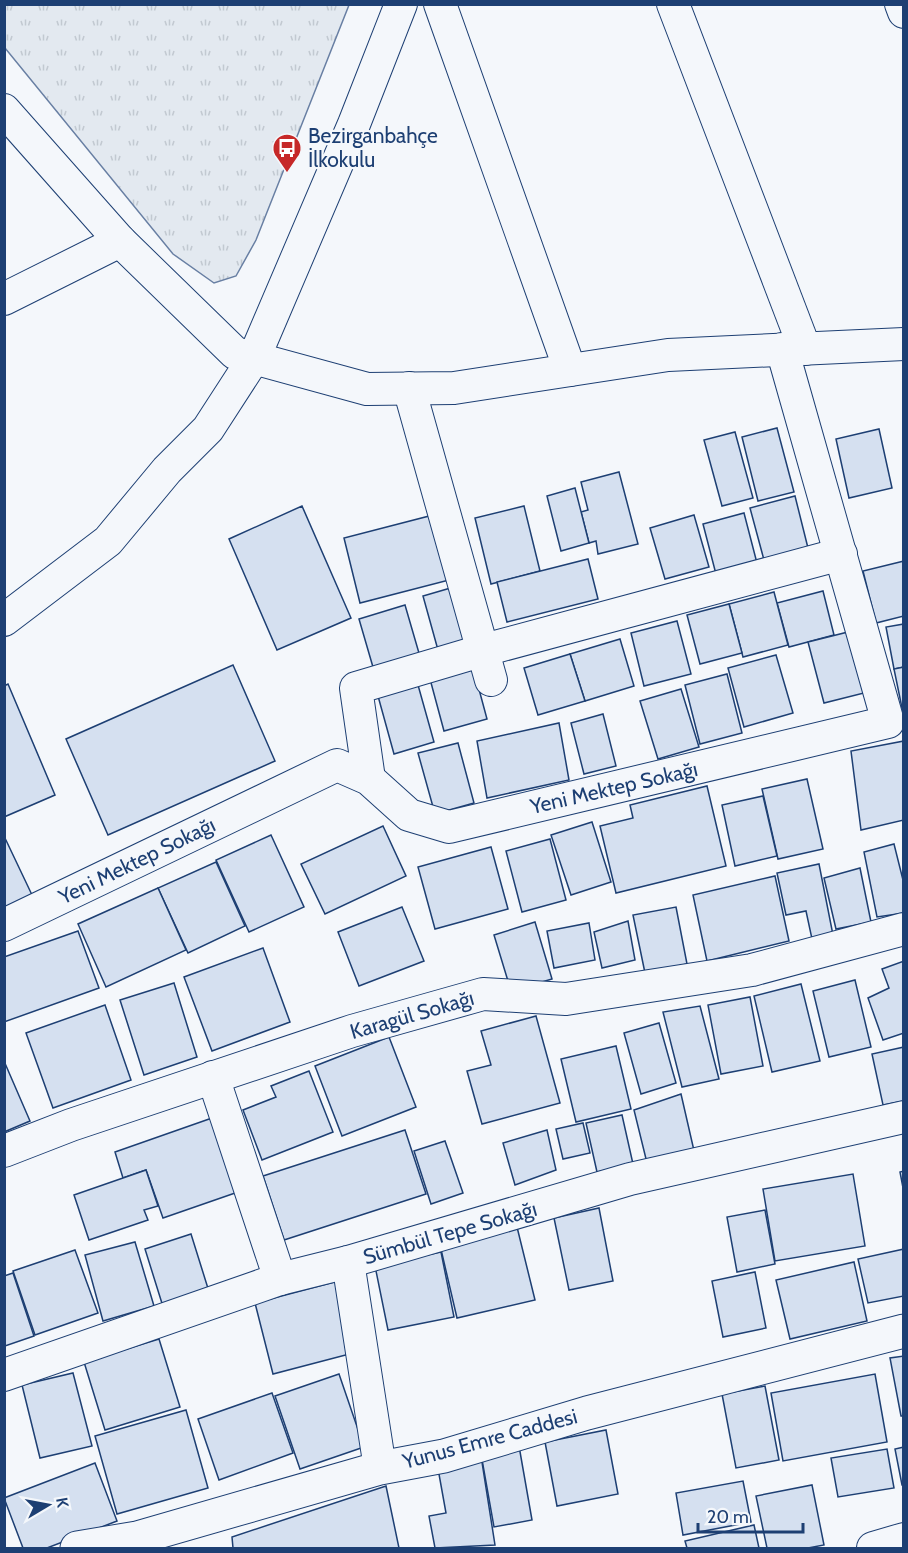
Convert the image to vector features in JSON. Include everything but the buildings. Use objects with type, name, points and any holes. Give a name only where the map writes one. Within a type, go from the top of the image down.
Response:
[{"type":"street","points":[[4,620],[108,541],[167,470],[208,429],[254,358],[354,124],[401,4]]},
{"type":"street","points":[[440,4],[570,370]]},
{"type":"street","name":"Yeni Mektep Sokağı","points":[[4,925],[338,765],[369,779],[409,815],[449,827],[888,722],[841,554],[794,349],[673,4]]},
{"type":"street","points":[[901,4],[903,12]]},
{"type":"street","points":[[4,110],[17,145],[235,353],[367,389],[454,388],[668,355],[903,344]]},
{"type":"street","points":[[4,299],[120,241]]},
{"type":"street","points":[[409,388],[491,680]]},
{"type":"street","points":[[369,779],[356,688],[484,650],[841,554]]},
{"type":"street","name":"Karagül Sokağı","points":[[4,1151],[71,1125],[352,1031],[483,994],[566,999],[752,970],[903,929]]},
{"type":"street","points":[[213,1077],[280,1280]]},
{"type":"street","name":"Sümbül Tepe Sokağı","points":[[4,1375],[280,1280],[348,1263],[630,1179],[903,1117]]},
{"type":"street","points":[[348,1263],[380,1468]]},
{"type":"street","name":"Yunus Emre Caddesi","points":[[77,1548],[137,1538],[380,1468],[444,1456],[587,1413],[903,1331]]},
{"type":"street","points":[[873,1548],[903,1539]]},
{"type":"green space","points":[[4,5],[349,5],[256,240],[236,276],[214,283],[173,254],[5,48]]},
{"type":"place","name":"Bezirganbahçe İlkokulu","points":[[287,174]]}]
